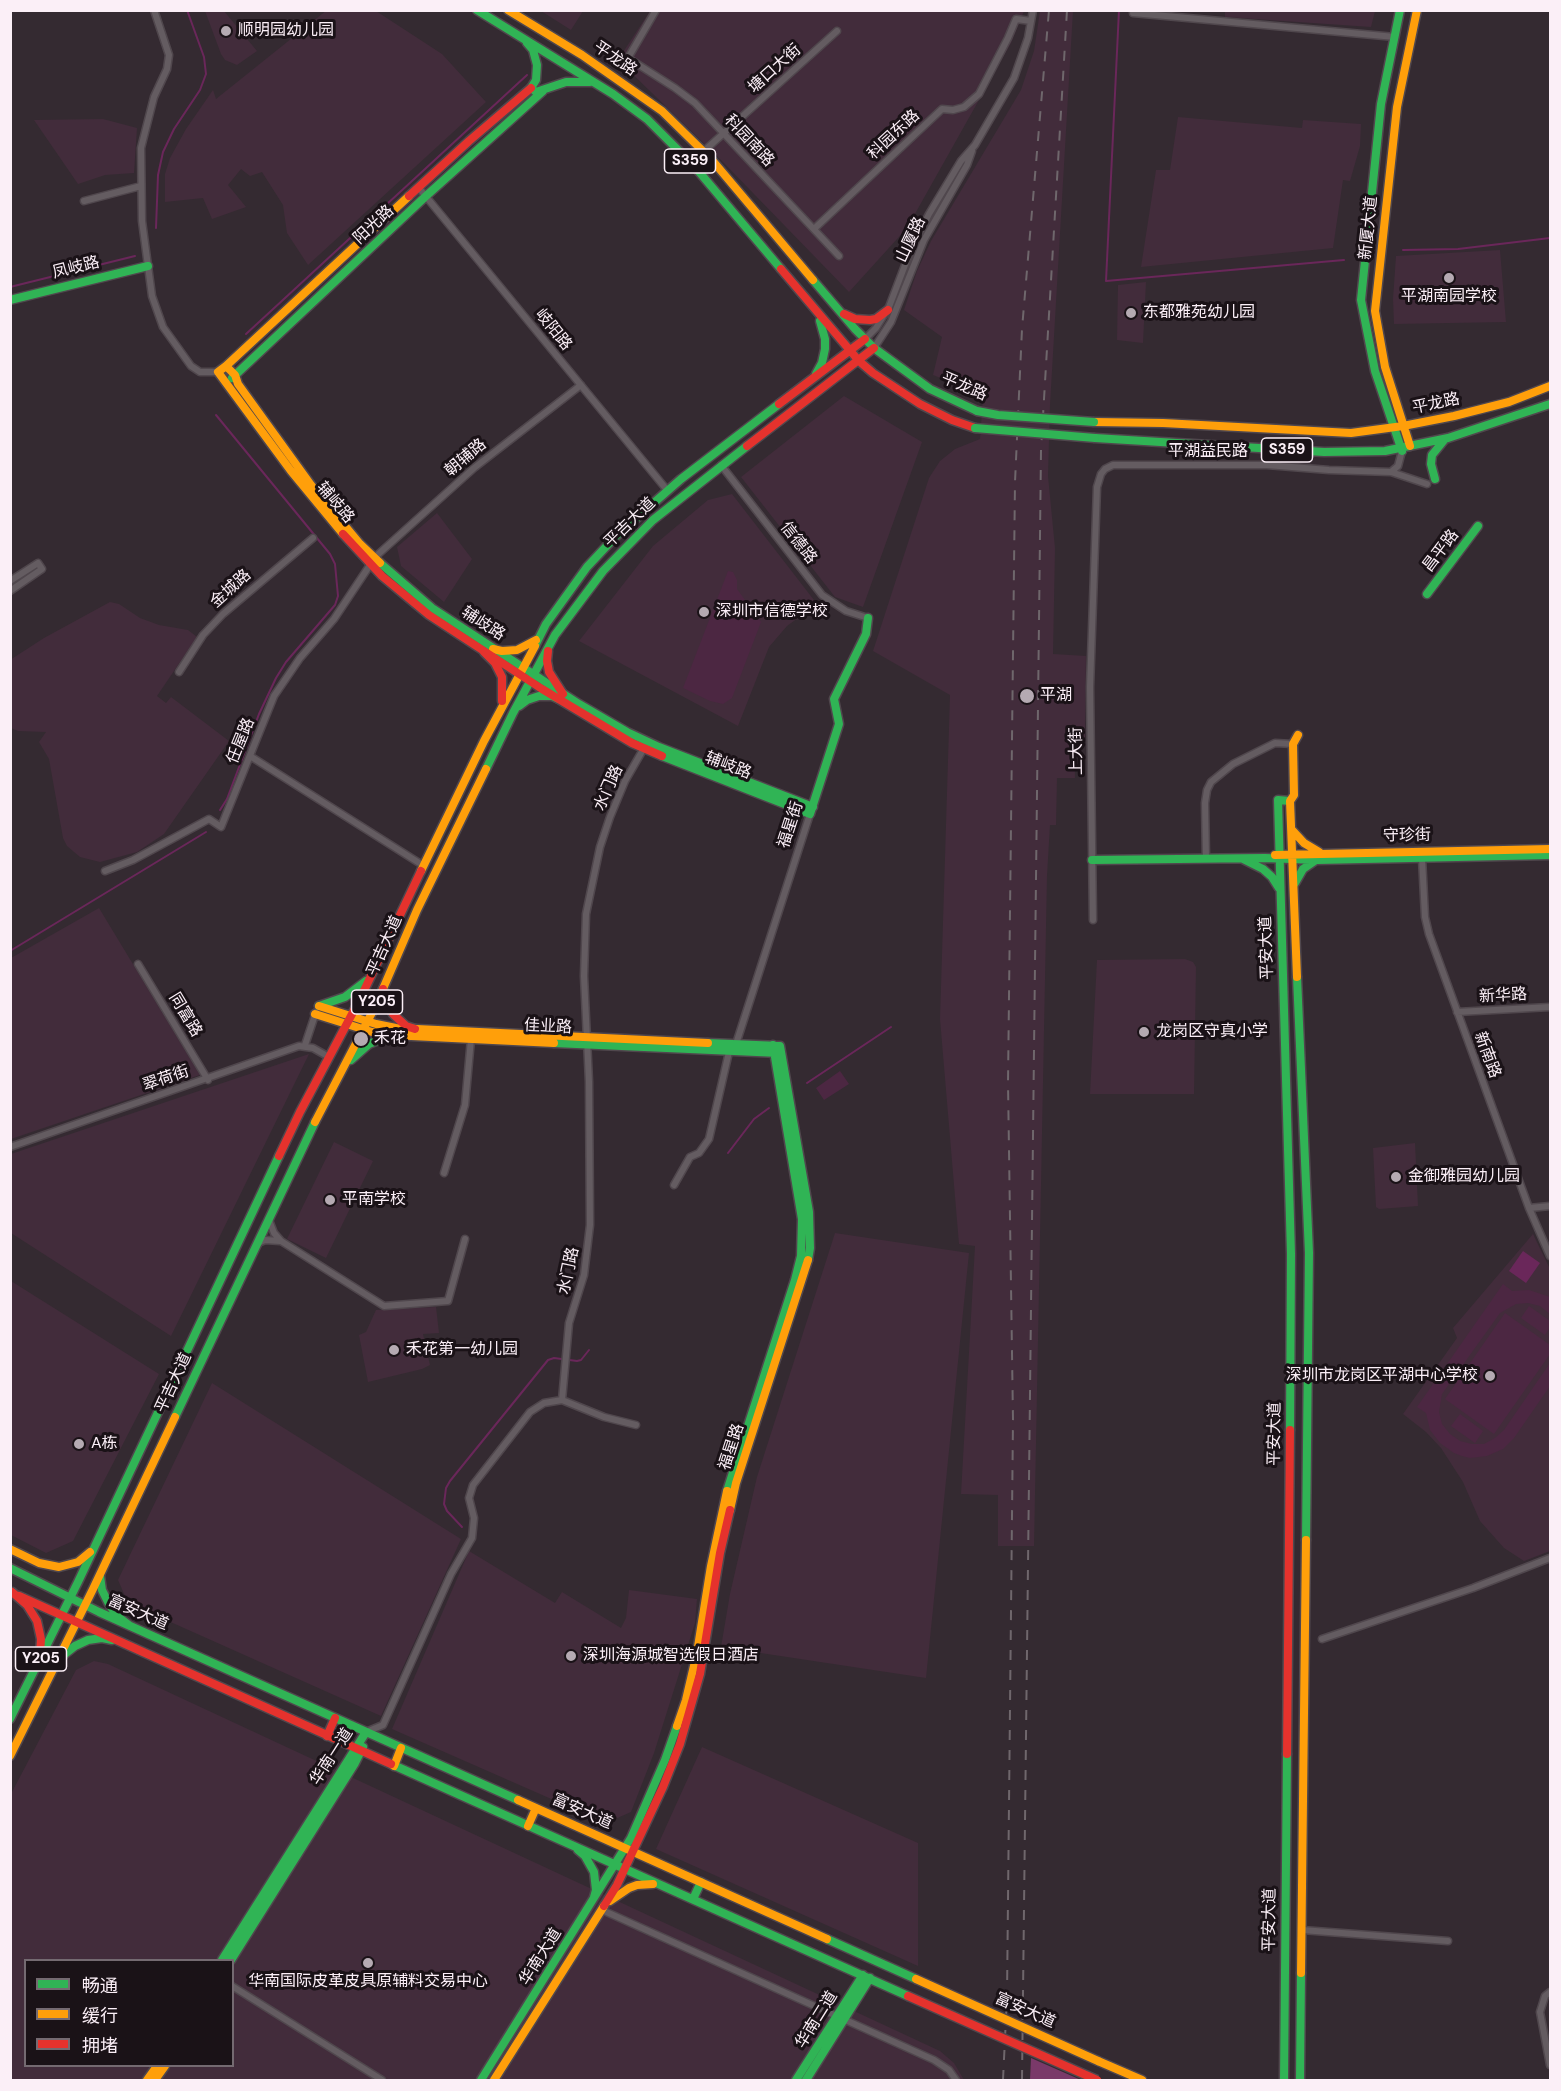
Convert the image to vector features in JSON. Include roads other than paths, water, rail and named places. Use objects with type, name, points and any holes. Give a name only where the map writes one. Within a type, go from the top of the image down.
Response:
[{"type":"main road","name":"平龙路","points":[[477,10],[598,85],[646,119],[677,147],[859,361],[920,404],[952,420],[975,428],[995,431],[1324,452],[1366,452],[1404,448],[1448,438],[1551,404]]},
{"type":"main road","name":"平龙路","points":[[508,10],[582,55],[641,95],[679,126],[704,151],[874,348],[930,389],[977,411],[998,415],[1094,422],[1163,423],[1341,433],[1393,428],[1454,416],[1509,402],[1551,386]]},
{"type":"main road","name":"新厦大道","points":[[1400,10],[1381,104],[1361,300],[1375,372],[1393,428],[1404,448]]},
{"type":"main road","name":"新厦大道","points":[[1404,448],[1403,426],[1385,367],[1375,310],[1397,107],[1417,10]]},
{"type":"main road","points":[[523,38],[533,50],[537,65],[536,80],[531,88],[536,92],[543,92],[575,81],[598,85]]},
{"type":"main road","name":"阳光路","points":[[226,366],[531,88]]},
{"type":"main road","name":"阳光路","points":[[227,382],[426,196],[543,92]]},
{"type":"main road","name":"凤岐路","points":[[10,300],[148,266]]},
{"type":"main road","points":[[839,310],[855,319],[866,320],[876,319],[888,310]]},
{"type":"main road","points":[[811,380],[822,363],[825,349],[823,330],[815,311]]},
{"type":"main road","name":"平吉大道","points":[[10,1719],[14,1702],[38,1664],[316,1081],[349,1021],[500,710],[539,636],[587,567],[616,536],[667,490],[865,339]]},
{"type":"main road","name":"平吉大道","points":[[10,1756],[85,1605],[332,1089],[365,1026],[417,910],[513,713],[550,643],[577,603],[619,553],[653,520],[874,348]]},
{"type":"main road","points":[[218,372],[226,366]]},
{"type":"main road","name":"辅歧路","points":[[226,366],[235,375],[238,384],[316,491],[372,562],[520,671]]},
{"type":"main road","name":"辅岐路","points":[[218,372],[312,500],[372,562]]},
{"type":"main road","points":[[1427,484],[1435,479],[1431,464],[1432,455],[1441,442],[1448,438]]},
{"type":"main road","name":"昌平路","points":[[1427,594],[1478,526]]},
{"type":"main road","name":"福星街","points":[[811,811],[839,724],[834,699],[866,633],[868,618]]},
{"type":"main road","points":[[500,710],[503,693],[502,677],[489,650],[517,650],[529,645],[539,636]]},
{"type":"main road","points":[[550,643],[547,655],[548,666],[561,697]]},
{"type":"main road","name":"辅岐路","points":[[520,671],[600,725],[644,748],[811,811]]},
{"type":"main road","points":[[513,713],[522,703],[533,698],[545,695],[561,697],[644,740],[811,811]]},
{"type":"main road","points":[[1293,744],[1298,735]]},
{"type":"main road","name":"平安大道","points":[[1293,744],[1294,795],[1290,801],[1309,1211],[1300,2080]]},
{"type":"main road","name":"平安大道","points":[[1284,2080],[1291,1213],[1278,800],[1290,801]]},
{"type":"main road","points":[[1292,830],[1320,856],[1304,869],[1294,887]]},
{"type":"main road","name":"守珍街","points":[[1320,856],[1551,849]]},
{"type":"main road","name":"守珍街","points":[[1092,860],[1279,856],[1422,858],[1551,855]]},
{"type":"main road","points":[[1240,858],[1263,869],[1277,883],[1280,891]]},
{"type":"main road","points":[[382,953],[396,960]]},
{"type":"main road","points":[[317,1010],[353,993],[372,975]]},
{"type":"main road","points":[[383,988],[384,999],[393,1014],[406,1026],[415,1029]]},
{"type":"main road","name":"佳业路","points":[[317,1010],[391,1035],[471,1039],[736,1044],[778,1049]]},
{"type":"main road","name":"佳业路","points":[[365,1026],[729,1052],[778,1049]]},
{"type":"main road","points":[[342,1071],[362,1049],[391,1035]]},
{"type":"main road","name":"福星路","points":[[629,1850],[686,1700],[697,1653],[726,1493],[801,1256],[802,1219],[778,1049]]},
{"type":"main road","points":[[316,1081],[332,1089]]},
{"type":"main road","points":[[1291,1309],[1309,1309]]},
{"type":"main road","points":[[10,1549],[39,1563],[59,1567],[78,1562],[97,1542]]},
{"type":"main road","name":"富安大道","points":[[10,1568],[130,1626],[1142,2080]]},
{"type":"main road","points":[[101,1571],[100,1583],[109,1604],[117,1616],[130,1626]]},
{"type":"main road","points":[[11,1592],[27,1605],[37,1621],[42,1647],[38,1664]]},
{"type":"main road","name":"富安大道","points":[[11,1592],[112,1640],[1098,2080]]},
{"type":"main road","points":[[57,1661],[69,1650],[88,1640],[102,1638],[112,1640]]},
{"type":"main road","points":[[327,1736],[334,1718]]},
{"type":"main road","name":"华南一道","points":[[232,1959],[358,1750],[366,1732]]},
{"type":"main road","points":[[394,1766],[401,1748]]},
{"type":"main road","name":"华南一道","points":[[223,1959],[358,1750]]},
{"type":"main road","points":[[528,1826],[536,1808]]},
{"type":"main road","points":[[570,1844],[585,1857],[594,1872],[596,1890],[594,1901]]},
{"type":"main road","name":"华南大道","points":[[481,2080],[616,1865],[629,1850]]},
{"type":"main road","name":"华南大道","points":[[494,2080],[603,1908],[625,1869],[629,1850]]},
{"type":"main road","points":[[693,1899],[701,1882]]},
{"type":"main road","points":[[603,1908],[620,1892],[637,1885],[663,1886]]},
{"type":"main road","name":"华南二道","points":[[806,2080],[866,1977]]},
{"type":"main road","name":"华南二道","points":[[796,2080],[841,2017]]},
{"type":"main road","points":[[147,2080],[156,2067]]},
{"type":"main road","points":[[155,2080],[164,2067]]},
{"type":"street","points":[[154,10],[168,48],[169,63],[154,97],[142,141],[142,221],[155,307],[168,335],[195,370],[218,372]]},
{"type":"street","name":"科园南路","points":[[656,10],[628,58],[695,103],[839,256]]},
{"type":"street","name":"山厦路","points":[[874,348],[891,322],[924,240],[1014,78],[1024,52],[1033,10]]},
{"type":"street","points":[[1133,13],[1395,37]]},
{"type":"street","name":"科园东路","points":[[814,229],[942,109],[953,110],[964,107],[979,94],[1016,19],[1031,21]]},
{"type":"street","name":"塘口大街","points":[[704,151],[837,31]]},
{"type":"street","name":"山厦路","points":[[865,339],[888,310],[922,226],[962,161],[975,145]]},
{"type":"street","points":[[84,201],[141,186]]},
{"type":"street","name":"岐阳路","points":[[419,188],[667,490]]},
{"type":"street","name":"朝辅路","points":[[372,562],[474,468],[581,385]]},
{"type":"street","points":[[1391,471],[1398,466],[1404,448]]},
{"type":"street","name":"信德路","points":[[721,465],[822,595],[846,611],[868,618]]},
{"type":"street","name":"平湖益民路","points":[[1101,474],[1108,467],[1125,465],[1268,465],[1329,470],[1391,471],[1427,484]]},
{"type":"street","name":"上大街","points":[[1093,920],[1090,687],[1097,487],[1101,474]]},
{"type":"street","name":"金城路","points":[[179,672],[203,635],[223,614],[313,538]]},
{"type":"street","points":[[10,581],[38,562],[42,569],[10,591]]},
{"type":"street","name":"任屋路","points":[[105,871],[133,860],[209,819],[221,827],[274,696],[283,680],[334,620],[372,562]]},
{"type":"street","points":[[1206,859],[1205,803],[1211,782],[1233,764],[1275,743],[1293,744]]},
{"type":"street","name":"水门路","points":[[562,1400],[570,1323],[584,1275],[589,1240],[585,948],[590,890],[610,817],[625,782],[644,748]]},
{"type":"street","points":[[250,756],[424,866]]},
{"type":"street","name":"福星街","points":[[736,1044],[811,811]]},
{"type":"street","name":"新南路","points":[[1422,858],[1425,917],[1429,934],[1529,1208],[1551,1256]]},
{"type":"street","name":"同富路","points":[[138,964],[208,1080]]},
{"type":"street","name":"新华路","points":[[1457,1012],[1551,1007]]},
{"type":"street","points":[[317,1010],[305,1045],[329,1057]]},
{"type":"street","points":[[444,1173],[465,1105],[471,1039]]},
{"type":"street","name":"翠荷街","points":[[10,1147],[305,1045]]},
{"type":"street","points":[[674,1185],[690,1157],[699,1153],[709,1139],[729,1052]]},
{"type":"street","points":[[1529,1208],[1551,1206]]},
{"type":"street","points":[[269,1219],[271,1227],[281,1241],[384,1306],[448,1301],[465,1239]]},
{"type":"street","points":[[257,1244],[265,1240],[281,1241]]},
{"type":"street","points":[[366,1732],[383,1725],[451,1574],[472,1538],[474,1518],[469,1498],[473,1485],[530,1412],[544,1402],[562,1400],[604,1417],[636,1425]]},
{"type":"street","points":[[1322,1639],[1473,1587],[1551,1557]]},
{"type":"street","points":[[603,1908],[942,2065],[956,2080]]},
{"type":"street","points":[[1302,1930],[1448,1941]]},
{"type":"street","points":[[234,1987],[382,2080]]},
{"type":"street","points":[[1551,1992],[1545,1996],[1540,2012],[1551,2066]]},
{"type":"waterway","points":[[156,228],[158,175],[163,152],[174,129],[200,90],[206,74],[204,57],[187,10]]},
{"type":"waterway","points":[[1119,10],[1106,281],[1344,260]]},
{"type":"waterway","points":[[246,334],[527,75]]},
{"type":"waterway","points":[[1403,250],[1458,249],[1550,238]]},
{"type":"waterway","points":[[10,287],[135,256]]},
{"type":"waterway","points":[[216,415],[330,554],[335,564],[338,596],[335,605],[286,662],[276,678],[259,714],[227,799],[220,810]]},
{"type":"waterway","points":[[10,951],[206,832]]},
{"type":"waterway","points":[[807,1083],[891,1027]]},
{"type":"waterway","points":[[728,1153],[754,1119],[769,1108]]},
{"type":"waterway","points":[[462,1527],[447,1511],[444,1504],[446,1488],[450,1481],[548,1360],[554,1358],[577,1361],[581,1360],[589,1350]]},
{"type":"railway","points":[[1003,2080],[1007,1996],[1013,1420],[1008,1083],[1015,482],[1022,329],[1049,10]]},
{"type":"railway","points":[[1022,2080],[1041,450],[1067,10]]},
{"type":"place","name":"顺明园幼儿园","points":[[226,31]]},
{"type":"place","name":"平湖南园学校","points":[[1449,278]]},
{"type":"place","name":"东都雅苑幼儿园","points":[[1131,313]]},
{"type":"place","name":"深圳市信德学校","points":[[704,612]]},
{"type":"place","name":"平湖","points":[[1027,696]]},
{"type":"place","name":"龙岗区守真小学","points":[[1144,1032]]},
{"type":"place","name":"禾花","points":[[361,1039]]},
{"type":"place","name":"金御雅园幼儿园","points":[[1396,1177]]},
{"type":"place","name":"平南学校","points":[[330,1200]]},
{"type":"place","name":"禾花第一幼儿园","points":[[394,1350]]},
{"type":"place","name":"深圳市龙岗区平湖中心学校","points":[[1490,1376]]},
{"type":"place","name":"A栋","points":[[79,1444]]},
{"type":"place","name":"深圳海源城智选假日酒店","points":[[571,1656]]},
{"type":"place","name":"华南国际皮革皮具原辅料交易中心","points":[[368,1963]]}]
